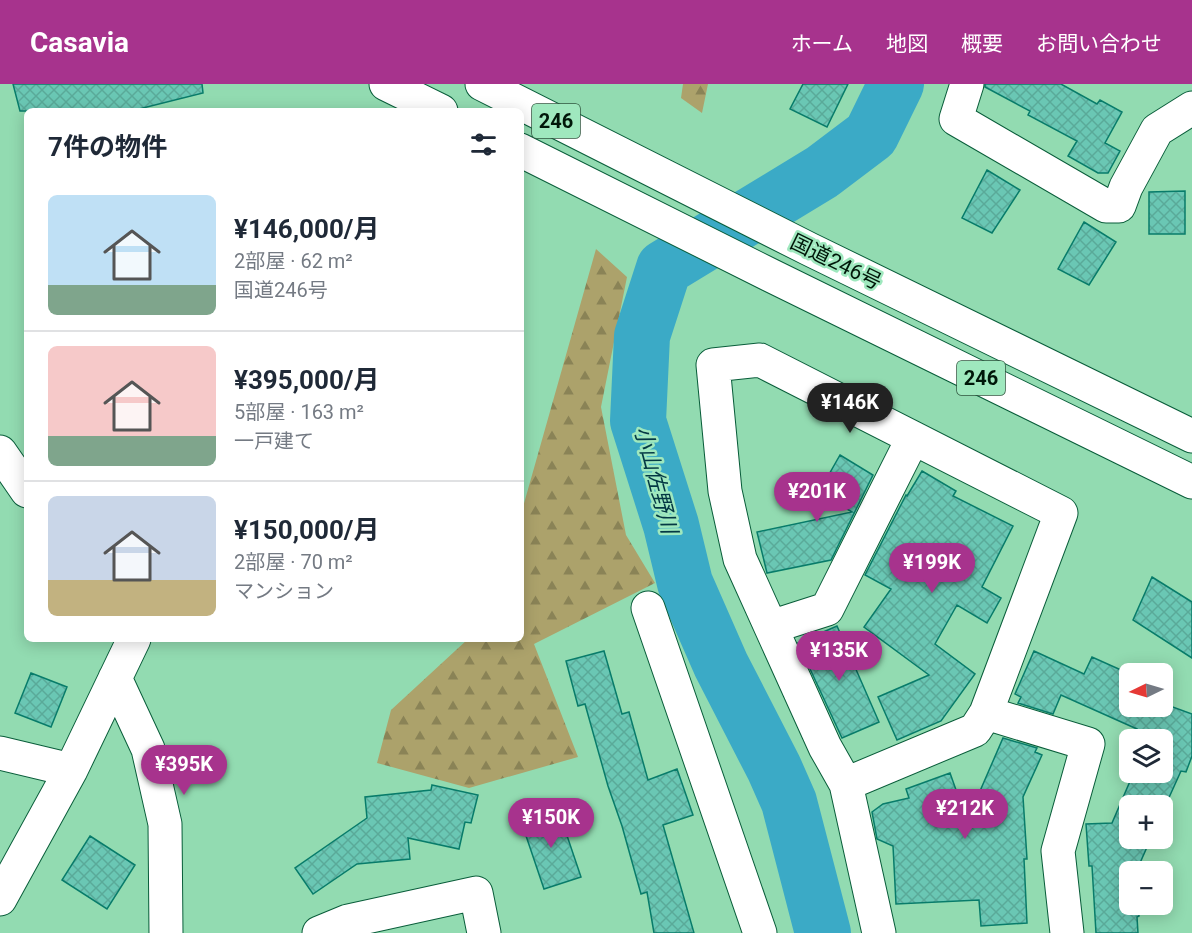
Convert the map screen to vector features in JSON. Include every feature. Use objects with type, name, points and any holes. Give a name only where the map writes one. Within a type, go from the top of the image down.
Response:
[{"type":"main road","points":[[386,84],[431,102]]},
{"type":"main road","name":"国道246号","points":[[482,84],[809,249],[1192,436]]},
{"type":"main road","points":[[967,84],[956,119],[1106,206],[1119,206],[1126,187],[1157,130],[1192,108]]},
{"type":"main road","name":"国道246号","points":[[524,152],[1192,482]]},
{"type":"main road","points":[[846,784],[975,730],[986,713],[1061,513],[760,360],[713,365],[725,491],[740,559],[825,747],[846,784],[879,933]]},
{"type":"main road","points":[[771,627],[827,609],[913,438]]},
{"type":"main road","points":[[0,452],[24,487]]},
{"type":"main road","points":[[648,608],[760,933]]},
{"type":"main road","points":[[0,898],[71,770],[116,678],[130,642]]},
{"type":"main road","points":[[116,678],[148,749],[165,824],[166,933]]},
{"type":"main road","points":[[986,713],[1088,744],[1058,851],[1067,933]]},
{"type":"main road","points":[[0,753],[71,770]]},
{"type":"main road","points":[[319,933],[348,921],[476,893],[484,933]]},
{"type":"green space","points":[[683,84],[708,84],[702,113],[681,98]]},
{"type":"green space","points":[[596,249],[627,277],[601,407],[626,535],[655,583],[534,644],[578,757],[469,788],[377,763],[391,710],[465,642],[524,642],[524,503]]},
{"type":"building","points":[[13,84],[202,84],[203,93],[143,108],[24,108],[24,111],[20,111]]},
{"type":"building","points":[[803,84],[848,84],[827,127],[790,109]]},
{"type":"building","points":[[985,84],[1061,84],[1097,104],[1100,100],[1122,112],[1105,143],[1120,151],[1108,173],[1098,173],[1068,156],[1077,141],[1028,115],[1030,111],[985,87]]},
{"type":"building","points":[[987,170],[1020,190],[992,233],[962,218]]},
{"type":"building","points":[[1185,191],[1185,234],[1149,234],[1149,192]]},
{"type":"building","points":[[1084,222],[1116,242],[1089,285],[1058,269]]},
{"type":"building","points":[[840,455],[873,475],[831,560],[767,573],[757,532],[852,512],[819,492]]},
{"type":"building","points":[[922,471],[956,491],[953,496],[1013,526],[982,587],[1001,598],[987,623],[957,605],[935,644],[975,674],[941,721],[897,740],[878,697],[929,675],[864,627],[891,589],[865,575],[906,495]]},
{"type":"building","points":[[1152,577],[1192,602],[1192,658],[1133,620]]},
{"type":"building","points":[[837,626],[879,722],[842,738],[798,643]]},
{"type":"building","points":[[604,651],[622,714],[629,712],[648,780],[677,769],[693,815],[663,825],[694,933],[654,933],[647,892],[641,894],[585,704],[578,706],[566,661]]},
{"type":"building","points":[[1034,651],[1084,674],[1092,657],[1119,669],[1119,717],[1173,717],[1173,707],[1192,714],[1192,756],[1186,772],[1181,771],[1170,795],[1124,795],[1129,783],[1173,783],[1173,729],[1137,729],[1061,695],[1053,714],[1018,703],[1021,697],[1015,694]]},
{"type":"building","points":[[31,673],[67,687],[51,727],[15,713]]},
{"type":"building","points":[[1003,738],[1037,748],[1035,752],[1042,755],[1023,797],[1027,859],[1024,859],[1027,923],[981,926],[979,900],[896,904],[893,846],[877,839],[872,812],[883,804],[909,798],[906,789],[950,773],[967,821]]},
{"type":"building","points":[[432,785],[478,795],[471,823],[465,822],[459,849],[408,838],[410,859],[357,864],[313,894],[295,868],[367,818],[365,797],[431,790]]},
{"type":"building","points":[[1119,807],[1119,849],[1146,849],[1141,861],[1119,861],[1119,915],[1139,915],[1137,917],[1138,933],[1096,933],[1092,866],[1089,866],[1086,824],[1112,823]]},
{"type":"building","points":[[558,809],[581,877],[544,889],[521,821]]},
{"type":"building","points":[[90,836],[135,865],[107,909],[62,880]]},
{"type":"waterway","name":"小山佐野川","points":[[823,933],[789,802],[721,665],[685,583],[671,525],[638,421],[642,336],[664,268],[822,172],[871,135],[896,84]]}]
